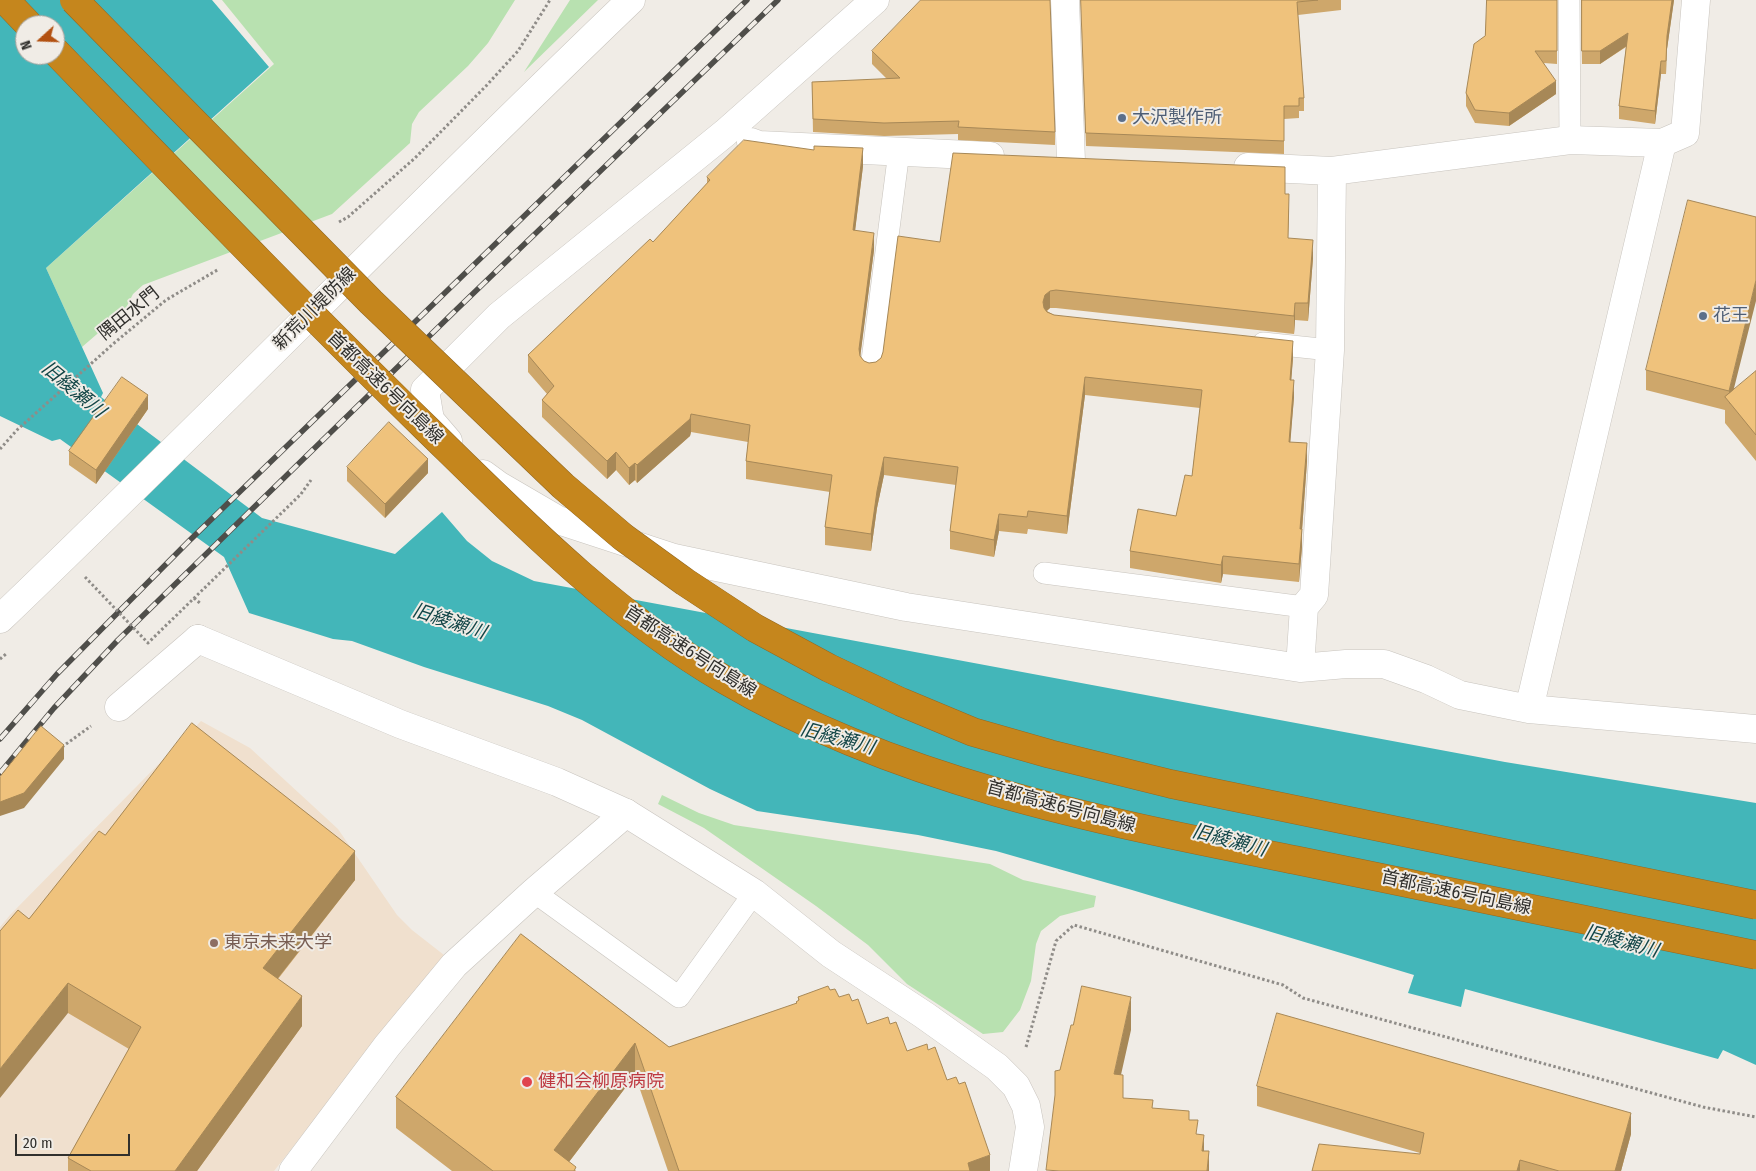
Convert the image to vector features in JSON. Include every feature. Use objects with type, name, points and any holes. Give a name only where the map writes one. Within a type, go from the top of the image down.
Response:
[{"type":"highway","points":[[5,0],[19,15]]},
{"type":"highway","points":[[74,0],[371,302],[562,486],[623,537],[685,582],[763,633],[829,668],[901,702],[973,732],[1050,754],[1171,784],[1756,905]]},
{"type":"highway","name":"首都高速6号向島線","points":[[65,62],[343,347],[527,527],[585,580],[648,628],[723,679],[803,722],[881,754],[1040,805],[1164,834],[1756,955]]},
{"type":"street","name":"新荒川堤防線","points":[[0,619],[86,537],[516,110],[631,0]]},
{"type":"street","points":[[875,0],[725,132],[499,316],[425,390],[430,420],[457,453],[498,485],[558,520],[674,558],[906,607],[1300,668],[1346,664],[1384,664],[1426,679],[1460,695],[1529,709],[1756,729]]},
{"type":"street","points":[[1065,0],[1071,161]]},
{"type":"street","points":[[1226,167],[1332,171],[1570,140],[1662,143],[1685,133],[1696,0]]},
{"type":"street","points":[[725,132],[759,145],[1014,158]]},
{"type":"street","points":[[1529,709],[1662,143]]},
{"type":"street","points":[[1042,159],[1100,162]]},
{"type":"street","points":[[1300,668],[1304,607],[1314,595],[1330,350],[1332,171]]},
{"type":"street","points":[[119,707],[198,639],[400,724],[557,782],[626,813],[754,893],[831,954],[997,1067],[1016,1086],[1026,1106],[1030,1127],[1023,1171]]},
{"type":"street","points":[[293,1171],[387,1046],[454,965],[534,892],[626,813]]},
{"type":"lane","points":[[1569,0],[1570,140]]},
{"type":"lane","points":[[871,368],[899,151]]},
{"type":"lane","points":[[1242,340],[1330,350]]},
{"type":"lane","points":[[1044,573],[1304,607]]},
{"type":"lane","points":[[534,892],[679,997],[754,893]]},
{"type":"path","points":[[335,225],[348,217],[415,158],[486,86],[518,50],[550,0]]},
{"type":"path","name":"隅田水門","points":[[0,448],[17,430],[113,344],[166,300],[224,266]]},
{"type":"path","points":[[85,577],[148,643],[301,494],[311,480]]},
{"type":"path","points":[[194,598],[203,606]]},
{"type":"path","points":[[55,752],[119,707]]},
{"type":"path","points":[[1016,1086],[1056,941],[1074,925],[1283,985],[1303,998],[1703,1107],[1756,1117]]},
{"type":"shaded area","name":"東京未来大学","points":[[201,721],[250,748],[338,829],[397,915],[412,930],[444,955],[274,1171],[0,1171],[0,927]]},
{"type":"green space","points":[[222,0],[515,0],[488,43],[468,66],[419,112],[412,124],[410,143],[332,214],[143,285],[133,294],[125,310],[82,347],[46,268],[274,64]]},
{"type":"green space","points":[[570,0],[598,0],[524,72]]},
{"type":"green space","points":[[662,795],[699,813],[734,825],[990,864],[1023,880],[1096,896],[1094,907],[1060,916],[1041,931],[1036,944],[1031,981],[1020,1010],[1003,1032],[983,1034],[907,984],[868,945],[816,906],[704,828],[658,804]]},
{"type":"water","name":"旧綾瀬川","points":[[0,0],[212,0],[269,67],[46,268],[103,393],[101,397],[262,518],[395,554],[442,512],[467,541],[492,561],[534,581],[1505,762],[1756,803],[1756,1065],[1723,1050],[1718,1059],[1465,989],[1461,1007],[1408,993],[1414,975],[996,851],[918,835],[757,811],[710,789],[582,720],[548,706],[424,667],[352,641],[333,639],[249,613],[224,557],[60,439],[52,441],[0,416]]},
{"type":"building","points":[[921,0],[1050,0],[1055,132],[958,127],[959,121],[884,123],[813,119],[812,82],[900,78],[872,51]]},
{"type":"building","points":[[1081,0],[1318,0],[1297,2],[1304,98],[1299,98],[1299,106],[1284,106],[1284,141],[1086,133]]},
{"type":"building","points":[[1487,0],[1557,0],[1557,51],[1535,51],[1556,81],[1509,113],[1475,110],[1466,93],[1474,44],[1485,36]]},
{"type":"building","points":[[1582,0],[1672,0],[1666,61],[1661,61],[1655,111],[1619,106],[1628,33],[1600,51],[1582,51]]},
{"type":"building","points":[[744,140],[814,150],[814,146],[863,148],[853,230],[874,233],[859,349],[860,356],[869,363],[876,362],[881,358],[883,352],[898,236],[940,242],[953,153],[1285,167],[1285,194],[1289,194],[1288,238],[1313,240],[1308,303],[1295,303],[1294,316],[1056,290],[1050,291],[1045,295],[1043,302],[1047,312],[1054,315],[1293,341],[1290,380],[1294,380],[1289,442],[1307,443],[1299,564],[1223,556],[1221,565],[1130,551],[1138,509],[1176,516],[1185,475],[1192,476],[1202,390],[1085,377],[1067,516],[1028,511],[1027,517],[999,514],[994,540],[950,531],[958,467],[884,457],[871,534],[825,527],[832,475],[746,461],[750,425],[691,414],[690,419],[637,465],[635,463],[629,468],[616,452],[607,461],[542,400],[554,386],[528,355],[650,239],[653,242],[710,180],[707,177]]},
{"type":"building","points":[[1688,200],[1756,217],[1756,280],[1729,391],[1646,370]]},
{"type":"building","points":[[1756,371],[1756,435],[1725,397]]},
{"type":"building","points":[[122,377],[148,395],[96,470],[69,451]]},
{"type":"building","points":[[389,422],[428,459],[385,504],[347,467]]},
{"type":"building","name":"東京未来大学","points":[[192,723],[355,851],[263,968],[302,996],[175,1171],[91,1171],[68,1158],[141,1027],[68,983],[0,1069],[0,931],[18,910],[29,919],[99,831],[105,835]]},
{"type":"building","points":[[41,726],[64,745],[24,793],[0,802],[0,777]]},
{"type":"building","points":[[521,934],[669,1047],[797,1003],[798,997],[828,986],[830,990],[835,989],[839,997],[849,994],[852,1001],[858,999],[867,1024],[888,1017],[890,1024],[896,1022],[907,1051],[927,1044],[928,1050],[935,1047],[947,1080],[956,1077],[959,1084],[965,1082],[990,1155],[968,1163],[970,1171],[679,1171],[635,1043],[554,1150],[576,1167],[574,1171],[493,1171],[396,1097]]},
{"type":"building","points":[[1082,986],[1131,997],[1114,1074],[1123,1075],[1123,1098],[1153,1100],[1152,1108],[1189,1111],[1189,1120],[1198,1120],[1196,1134],[1204,1135],[1202,1151],[1209,1151],[1207,1171],[1046,1170],[1055,1095],[1055,1071],[1060,1070]]},
{"type":"building","points":[[1277,1013],[1631,1113],[1615,1171],[1559,1171],[1520,1160],[1517,1171],[1312,1171],[1319,1144],[1420,1154],[1424,1133],[1257,1086]]},
{"type":"railway","points":[[0,739],[57,674],[190,540],[747,0]]},
{"type":"railway","points":[[0,773],[54,708],[118,640],[456,310],[778,0]]},
{"type":"place","name":"大沢製作所","points":[[1122,118]]},
{"type":"place","name":"花王","points":[[1703,316]]},
{"type":"place","name":"東京未来大学","points":[[214,943]]},
{"type":"place","name":"健和会柳原病院","points":[[527,1082]]}]
